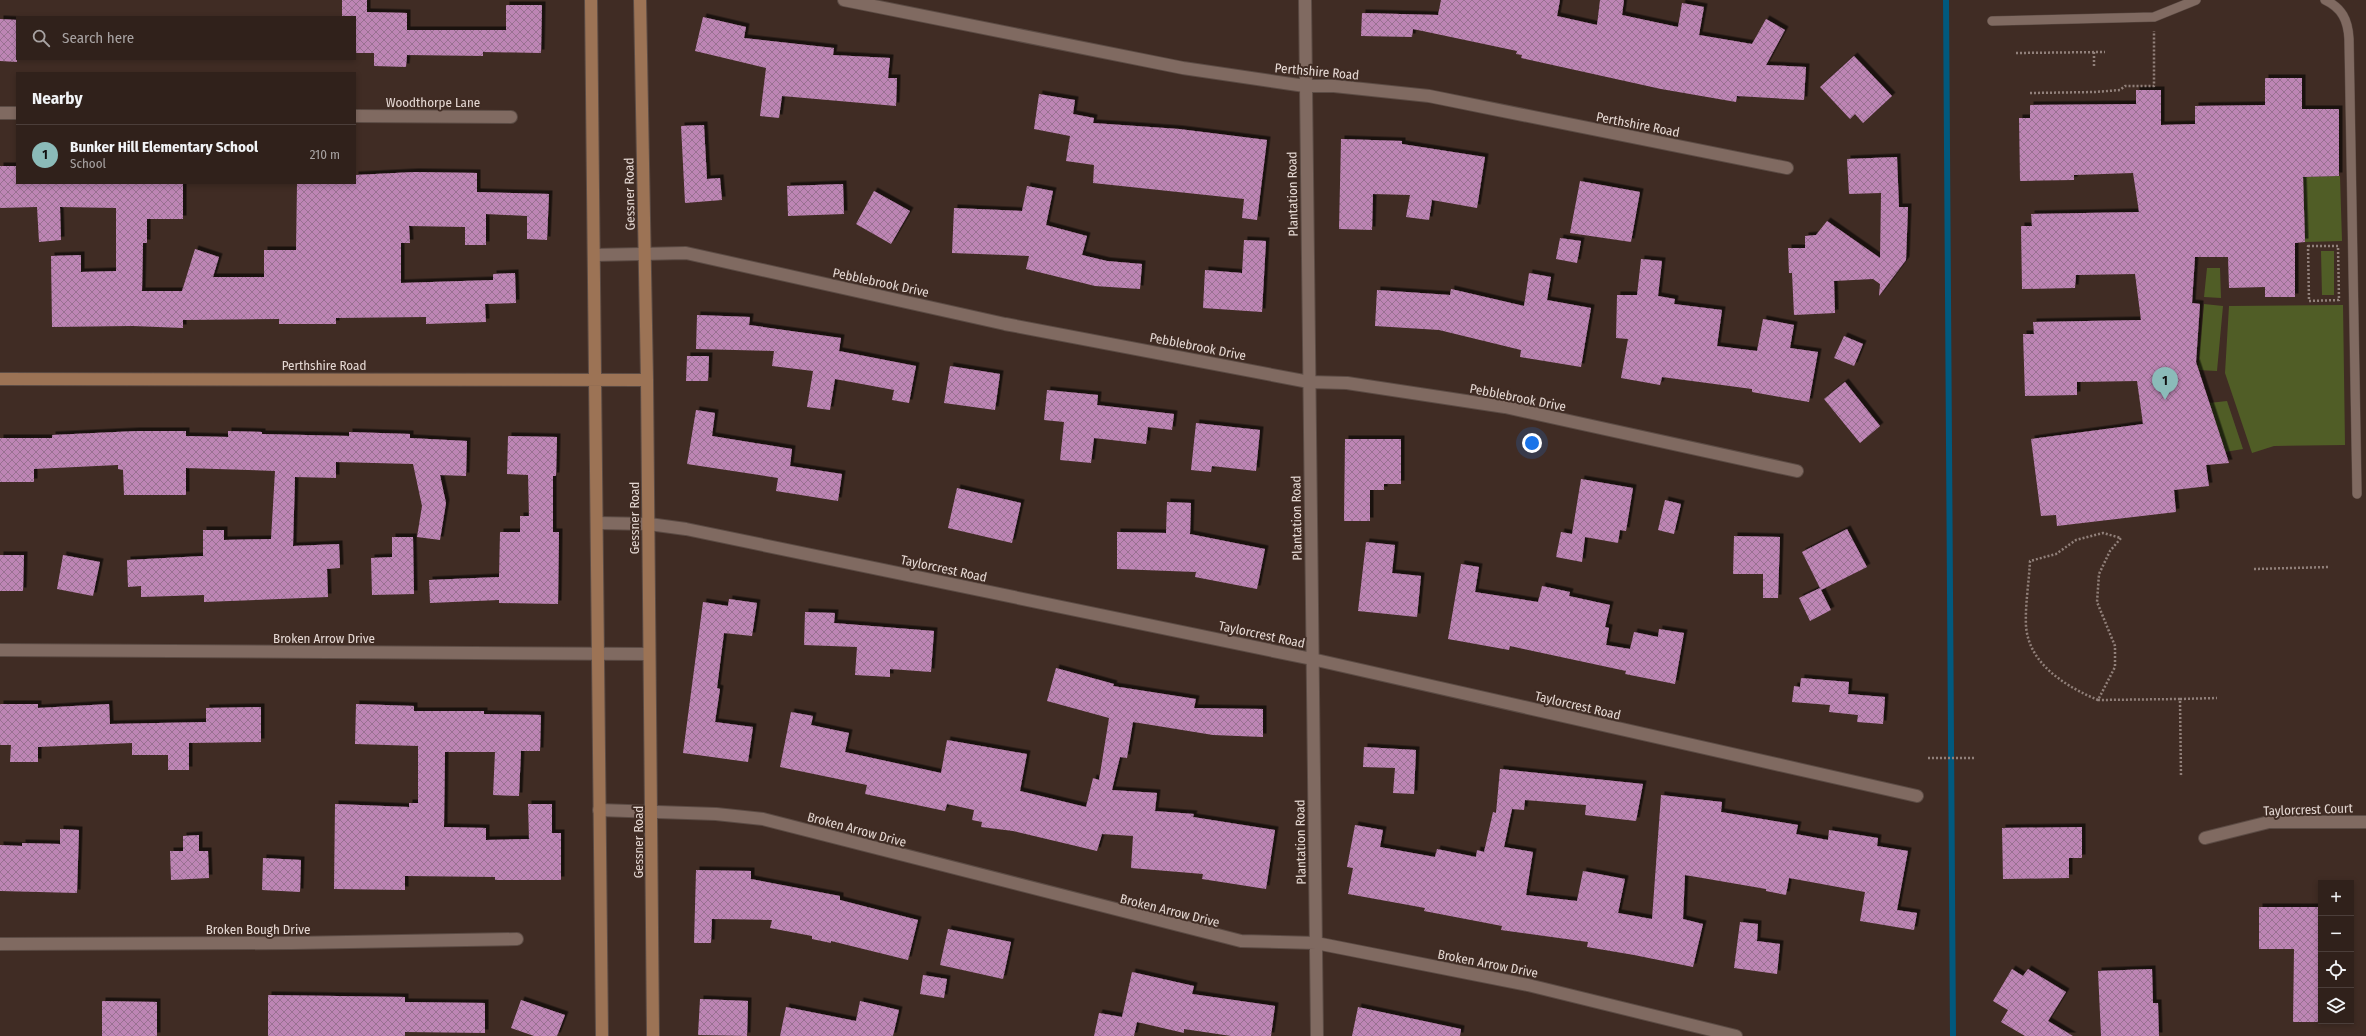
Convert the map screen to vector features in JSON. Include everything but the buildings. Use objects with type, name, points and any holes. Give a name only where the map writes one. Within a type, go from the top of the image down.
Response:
[{"type":"main road","points":[[591,0],[602,1036]]},
{"type":"main road","name":"Gessner Road","points":[[640,0],[647,380],[648,654],[652,810],[653,1036]]},
{"type":"main road","name":"Perthshire Road","points":[[0,379],[647,380]]},
{"type":"street","name":"Perthshire Road","points":[[844,0],[1183,68],[1305,86],[1334,86],[1429,96],[1787,168]]},
{"type":"street","name":"Plantation Road","points":[[1305,0],[1317,1036]]},
{"type":"street","points":[[0,113],[16,113]]},
{"type":"street","name":"Woodthorpe Lane","points":[[356,116],[511,117]]},
{"type":"street","name":"Pebblebrook Drive","points":[[594,255],[644,252],[686,254],[1005,324],[1309,382],[1346,383],[1505,407],[1797,471]]},
{"type":"street","name":"Taylorcrest Road","points":[[597,523],[648,524],[686,529],[1312,659],[1917,796]]},
{"type":"street","name":"Broken Arrow Drive","points":[[0,650],[648,654]]},
{"type":"street","name":"Broken Arrow Drive","points":[[599,810],[652,810],[763,819],[1241,941],[1316,944],[1528,985],[1736,1036]]},
{"type":"street","name":"Taylorcrest Court","points":[[2205,838],[2268,822],[2366,822]]},
{"type":"street","name":"Broken Bough Drive","points":[[0,944],[292,943],[517,939]]},
{"type":"lane","points":[[1992,21],[2154,17],[2196,0]]},
{"type":"lane","points":[[2325,0],[2334,4],[2344,15],[2348,26],[2357,494]]},
{"type":"path","points":[[2030,93],[2095,92],[2120,90],[2125,86],[2154,86],[2154,28]]},
{"type":"path","points":[[2094,52],[2094,68]]},
{"type":"path","points":[[2016,54],[2105,52]]},
{"type":"path","points":[[2308,246],[2338,246],[2339,300],[2309,301],[2308,246]]},
{"type":"path","points":[[2098,700],[2115,667],[2116,646],[2097,602],[2099,574],[2110,551],[2121,538],[2103,533],[2076,540],[2056,554],[2030,561],[2026,627],[2039,659],[2052,675],[2071,689],[2098,700],[2217,698]]},
{"type":"path","points":[[2254,569],[2330,567]]},
{"type":"path","points":[[2180,699],[2181,777]]},
{"type":"path","points":[[1928,758],[1974,758]]},
{"type":"green space","points":[[2340,176],[2342,241],[2305,242],[2303,177]]},
{"type":"green space","points":[[2321,251],[2334,251],[2334,295],[2322,295]]},
{"type":"green space","points":[[2207,268],[2220,268],[2221,298],[2204,297]]},
{"type":"green space","points":[[2204,304],[2223,306],[2217,371],[2198,370]]},
{"type":"green space","points":[[2343,305],[2345,445],[2274,446],[2252,453],[2225,373],[2229,306]]},
{"type":"green space","points":[[2227,401],[2243,449],[2225,452],[2209,403]]},
{"type":"waterway","points":[[1946,0],[1953,1036]]},
{"type":"place","name":"Bunker Hill Elementary School","points":[[2165,400]]}]
